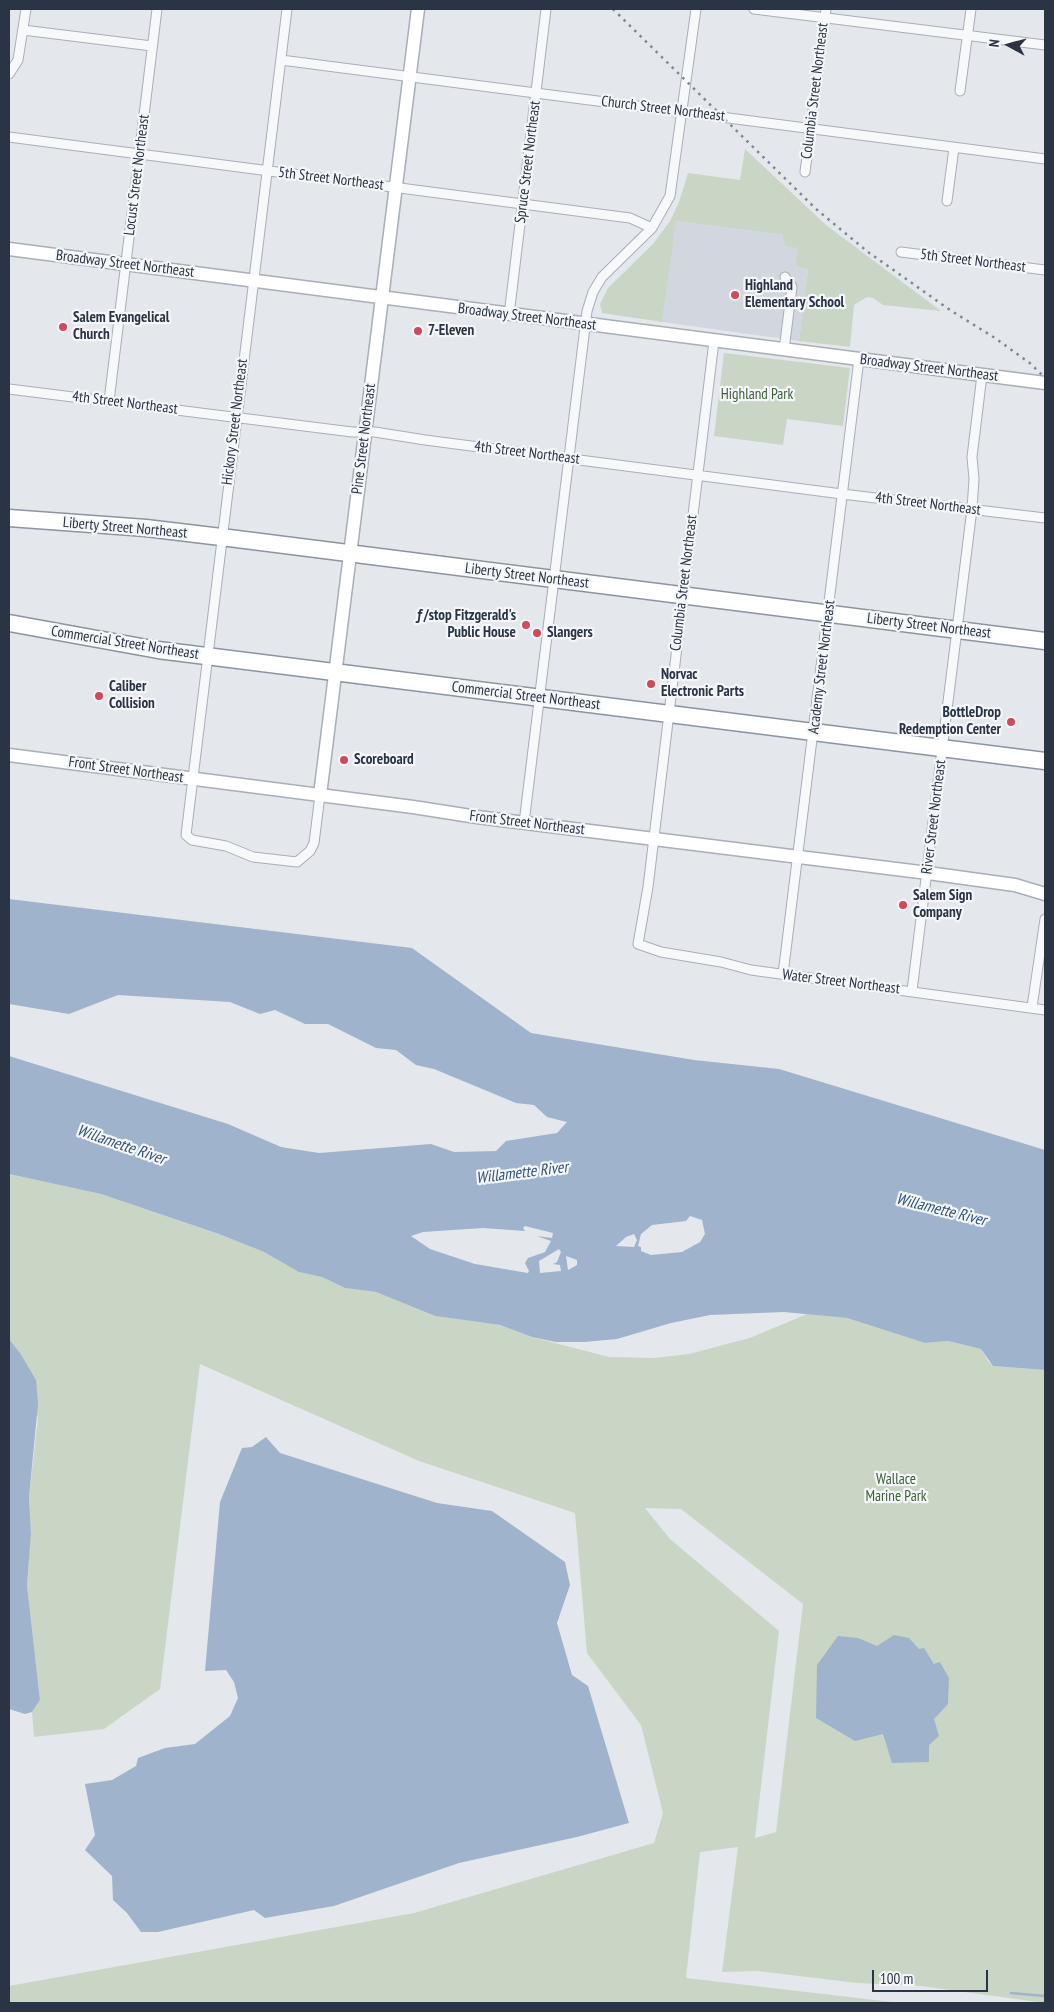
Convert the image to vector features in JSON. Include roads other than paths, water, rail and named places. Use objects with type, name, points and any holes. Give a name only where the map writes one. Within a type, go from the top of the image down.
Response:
[{"type":"highway","name":"Liberty Street Northeast","points":[[9,518],[146,528],[1045,641]]},
{"type":"highway","name":"Commercial Street Northeast","points":[[9,623],[158,650],[1045,761]]},
{"type":"main road","name":"Pine Street Northeast","points":[[320,795],[380,298],[418,9]]},
{"type":"main road","name":"Broadway Street Northeast","points":[[9,249],[1045,383]]},
{"type":"main road","name":"Front Street Northeast","points":[[9,755],[524,823],[928,873],[1015,885],[1045,894]]},
{"type":"street","points":[[9,74],[18,60],[26,9]]},
{"type":"street","name":"Locust Street Northeast","points":[[109,401],[156,9]]},
{"type":"street","name":"Hickory Street Northeast","points":[[287,9],[186,835],[192,840],[226,846],[253,857],[297,862]]},
{"type":"street","name":"Spruce Street Northeast","points":[[509,315],[524,204],[546,9]]},
{"type":"street","points":[[524,823],[589,302],[602,277],[652,228],[670,196],[696,9]]},
{"type":"street","points":[[754,9],[825,13],[1045,45]]},
{"type":"street","points":[[960,91],[971,9]]},
{"type":"street","name":"Columbia Street Northeast","points":[[805,172],[825,13]]},
{"type":"street","points":[[23,30],[152,46]]},
{"type":"street","name":"Church Street Northeast","points":[[280,60],[1045,159]]},
{"type":"street","name":"5th Street Northeast","points":[[9,137],[630,218],[652,228]]},
{"type":"street","points":[[948,201],[954,148]]},
{"type":"street","name":"5th Street Northeast","points":[[901,252],[1045,270]]},
{"type":"street","points":[[784,350],[792,288],[785,277]]},
{"type":"street","name":"Columbia Street Northeast","points":[[638,944],[669,713],[714,341]]},
{"type":"street","name":"Academy Street Northeast","points":[[783,974],[859,359]]},
{"type":"street","name":"River Street Northeast","points":[[912,991],[972,509],[974,479],[972,458],[982,375]]},
{"type":"street","name":"4th Street Northeast","points":[[9,389],[407,436],[569,459],[1045,518]]},
{"type":"street","name":"Pine Street Northeast","points":[[297,862],[310,852],[314,843],[320,795]]},
{"type":"street","points":[[1032,1007],[1045,919]]},
{"type":"street","name":"Water Street Northeast","points":[[638,944],[661,952],[783,974],[1045,1010]]},
{"type":"water","name":"Willamette River","points":[[9,899],[412,948],[531,1033],[694,1060],[779,1069],[1045,1150],[1045,1370],[993,1366],[981,1349],[948,1341],[925,1343],[847,1318],[784,1312],[710,1315],[671,1323],[617,1339],[556,1342],[532,1337],[500,1325],[435,1316],[376,1292],[345,1288],[322,1277],[299,1272],[264,1252],[219,1234],[101,1194],[9,1174],[9,1056],[228,1124],[281,1147],[319,1153],[431,1144],[454,1152],[496,1151],[506,1141],[557,1133],[567,1122],[547,1117],[534,1105],[516,1103],[434,1069],[416,1065],[396,1050],[376,1048],[328,1024],[305,1024],[275,1010],[260,1014],[230,1002],[118,995],[69,1014],[9,1004]],"holes":[[[690,1216],[702,1220],[705,1234],[700,1242],[682,1252],[651,1255],[641,1251],[641,1247],[638,1246],[641,1234],[652,1225],[686,1221]],[[525,1226],[553,1233],[552,1238],[537,1236],[551,1241],[545,1252],[528,1258],[525,1263],[529,1271],[528,1273],[475,1264],[430,1249],[411,1236],[423,1232],[483,1228],[525,1231],[523,1228]],[[634,1234],[637,1240],[634,1247],[616,1246],[626,1237]],[[559,1249],[561,1252],[557,1262],[553,1264],[560,1265],[561,1271],[540,1273],[539,1261]],[[566,1256],[577,1260],[577,1265],[568,1270]]]},
{"type":"water","points":[[9,1339],[36,1380],[38,1404],[29,1497],[31,1534],[27,1585],[40,1700],[32,1712],[25,1714],[9,1709]]},
{"type":"water","points":[[266,1437],[280,1453],[437,1503],[492,1511],[565,1562],[570,1585],[557,1623],[572,1675],[588,1686],[629,1823],[577,1837],[459,1863],[334,1906],[265,1918],[254,1910],[158,1932],[141,1932],[127,1913],[113,1900],[112,1876],[85,1850],[95,1835],[85,1784],[112,1780],[136,1766],[138,1758],[165,1748],[195,1744],[230,1716],[238,1698],[234,1682],[226,1670],[205,1671],[220,1502],[242,1448],[252,1447]]},
{"type":"water","points":[[894,1635],[909,1638],[919,1649],[924,1648],[934,1664],[940,1662],[949,1678],[948,1704],[934,1719],[939,1736],[929,1745],[929,1762],[892,1763],[883,1734],[855,1741],[816,1718],[817,1665],[838,1636],[858,1638],[877,1646]]},
{"type":"waterway","points":[[1011,1993],[1045,1996]]},
{"type":"railway","points":[[613,9],[816,209],[868,252],[950,310],[995,338],[1031,364],[1045,378]]},
{"type":"place","name":"Highland Elementary School","points":[[735,295]]},
{"type":"place","name":"Salem Evangelical Church","points":[[63,327]]},
{"type":"place","name":"7-Eleven","points":[[418,331]]},
{"type":"place","name":"ƒ/stop Fitzgerald's Public House","points":[[526,625]]},
{"type":"place","name":"Slangers","points":[[537,633]]},
{"type":"place","name":"Norvac Electronic Parts","points":[[651,684]]},
{"type":"place","name":"Caliber Collision","points":[[99,696]]},
{"type":"place","name":"BottleDrop Redemption Center","points":[[1011,722]]},
{"type":"place","name":"Scoreboard","points":[[344,760]]},
{"type":"place","name":"Salem Sign Company","points":[[903,905]]},
{"type":"park label","name":"Highland Park","points":[[757,395]]},
{"type":"park label","name":"Wallace Marine Park","points":[[896,1488]]}]
